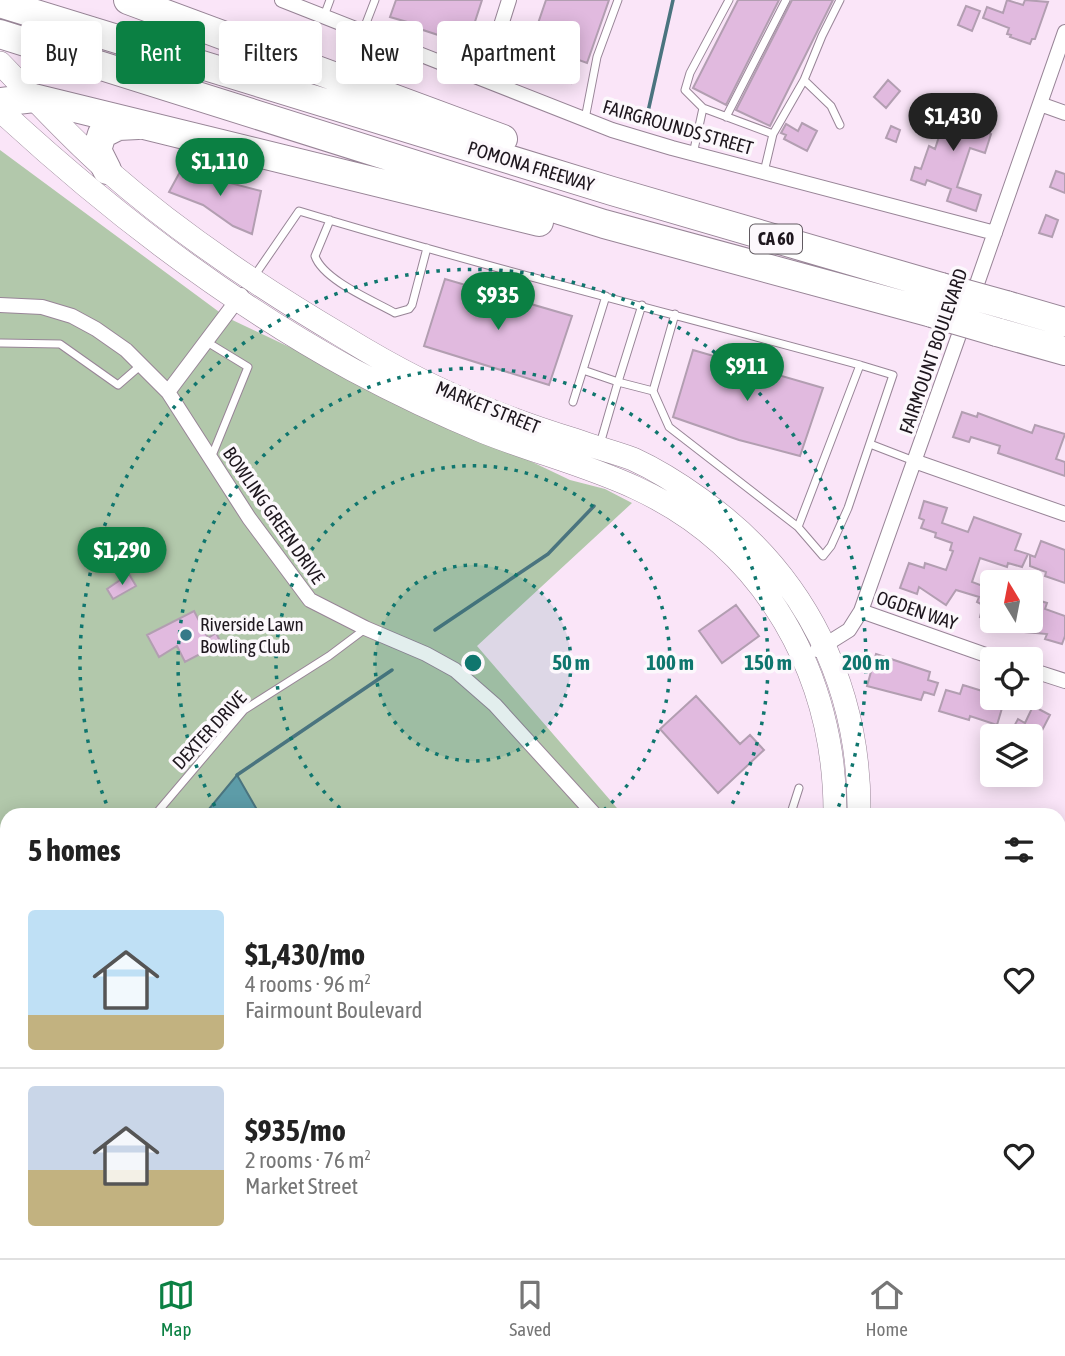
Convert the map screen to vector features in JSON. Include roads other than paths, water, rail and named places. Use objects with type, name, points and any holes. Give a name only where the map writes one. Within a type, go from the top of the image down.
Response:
[{"type":"highway","points":[[128,0],[579,167],[612,191]]},
{"type":"highway","name":"POMONA FREEWAY","points":[[0,3],[612,191],[1065,322]]},
{"type":"highway","name":"POMONA FREEWAY","points":[[0,34],[604,224],[1065,351]]},
{"type":"highway","points":[[0,102],[34,98],[565,228],[604,224]]},
{"type":"highway","points":[[107,170],[97,149],[102,134],[118,126],[142,125]]},
{"type":"main road","name":"MARKET STREET","points":[[0,63],[107,170],[185,233],[344,337],[413,376],[481,407],[633,460],[676,482],[717,511],[748,539],[801,600],[825,645],[841,688],[852,731],[858,775],[859,808]]},
{"type":"main road","name":"MARKET STREET","points":[[0,110],[99,198],[164,247],[329,356],[400,394],[485,432],[638,489],[687,517],[725,549],[758,584],[779,613],[804,657],[820,701],[828,734],[835,808]]},
{"type":"street","name":"FAIRGROUNDS STREET","points":[[282,0],[336,21]]},
{"type":"street","points":[[502,21],[509,0]]},
{"type":"street","name":"FAIRMOUNT BOULEVARD","points":[[804,657],[849,630],[861,611],[1065,32]]},
{"type":"street","name":"FAIRGROUNDS STREET","points":[[497,84],[612,130],[672,148],[995,233]]},
{"type":"street","points":[[1040,104],[1065,113]]},
{"type":"street","points":[[168,391],[252,279]]},
{"type":"street","name":"BOWLING GREEN DRIVE","points":[[0,305],[42,307],[72,316],[126,350],[168,391],[249,518],[310,600],[455,670],[482,691],[589,808]]},
{"type":"street","points":[[914,461],[1065,514]]},
{"type":"street","name":"OGDEN WAY","points":[[861,611],[980,653]]},
{"type":"street","points":[[1043,674],[1065,681]]},
{"type":"lane","points":[[324,16],[330,0]]},
{"type":"lane","points":[[367,21],[375,0]]},
{"type":"lane","points":[[585,119],[597,57],[618,0]]},
{"type":"lane","points":[[729,0],[690,73],[685,90],[703,108],[773,134]]},
{"type":"lane","points":[[726,117],[786,0]]},
{"type":"lane","points":[[764,172],[773,134],[804,80],[840,0]]},
{"type":"lane","points":[[804,80],[831,106],[840,125]]},
{"type":"lane","points":[[693,154],[703,108]]},
{"type":"lane","points":[[252,279],[299,211],[427,248],[642,305],[675,314],[860,365],[893,375],[848,508],[831,547],[823,556],[799,527],[669,427],[653,391],[675,314]]},
{"type":"lane","points":[[330,220],[315,256],[318,264],[328,275],[395,313],[409,309],[412,305],[427,248]]},
{"type":"lane","points":[[573,402],[606,296]]},
{"type":"lane","points":[[599,448],[642,305]]},
{"type":"lane","points":[[207,342],[248,367],[211,458]]},
{"type":"lane","points":[[1,343],[60,344],[118,385],[141,365]]},
{"type":"lane","points":[[799,527],[860,365]]},
{"type":"lane","points":[[583,370],[653,391]]},
{"type":"lane","points":[[870,444],[914,461]]},
{"type":"lane","name":"DEXTER DRIVE","points":[[161,808],[244,710],[329,656],[365,628]]},
{"type":"lane","points":[[793,808],[799,788]]},
{"type":"water","points":[[237,775],[256,808],[210,808]]},
{"type":"waterway","points":[[647,116],[673,0]]},
{"type":"waterway","points":[[435,630],[548,554],[594,506]]},
{"type":"waterway","points":[[237,775],[392,670]]},
{"type":"place","name":"Riverside Lawn Bowling Club","points":[[186,635]]}]
